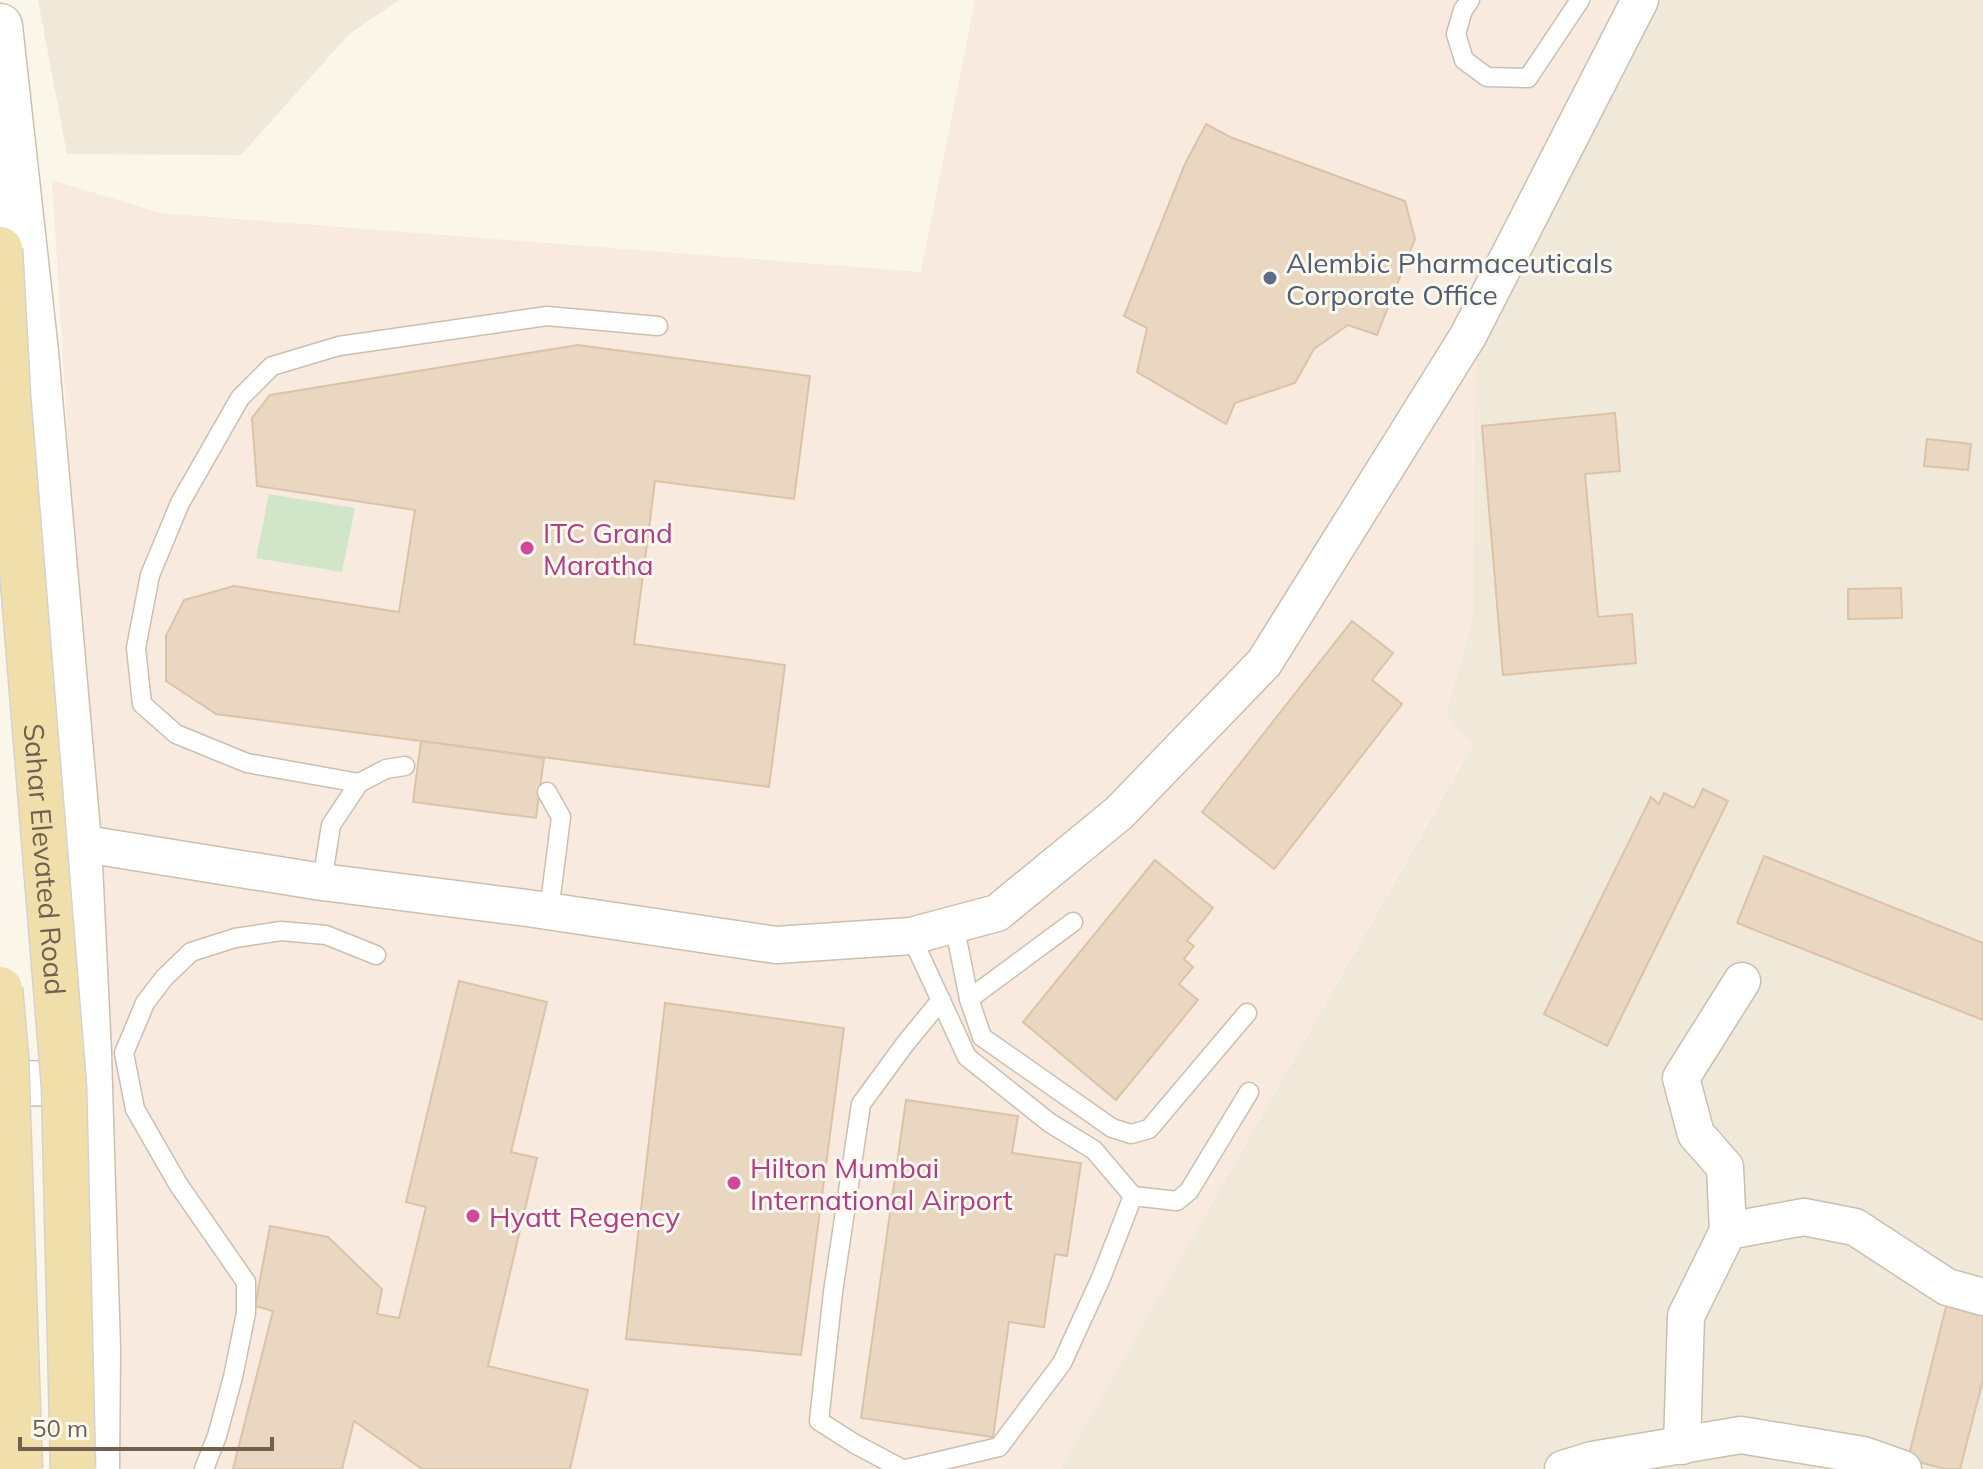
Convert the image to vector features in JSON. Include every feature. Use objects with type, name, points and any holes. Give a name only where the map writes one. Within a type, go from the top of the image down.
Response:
[{"type":"main road","points":[[0,26],[36,352],[101,1064],[97,1469]]},
{"type":"main road","name":"Sahar Elevated Road","points":[[0,249],[8,396],[64,1087],[73,1469]]},
{"type":"main road","name":"Sahar Elevated Road","points":[[0,989],[6,1056],[20,1469]]},
{"type":"main road","points":[[0,1083],[101,1064]]},
{"type":"street","points":[[79,843],[322,882],[549,911],[776,945],[911,936],[997,913],[1119,813],[1264,663],[1468,336],[1640,0]]},
{"type":"street","points":[[1682,1446],[1686,1316],[1728,1231],[1725,1167],[1696,1134],[1681,1078],[1742,981]]},
{"type":"street","points":[[1728,1231],[1804,1217],[1855,1227],[1947,1287],[1983,1297]]},
{"type":"street","points":[[1563,1469],[1592,1460],[1741,1435],[1863,1455],[1903,1469]]},
{"type":"lane","points":[[1470,0],[1463,10],[1456,34],[1464,60],[1487,77],[1528,78],[1580,0]]},
{"type":"lane","points":[[359,783],[247,763],[176,734],[142,704],[136,648],[150,575],[180,503],[240,398],[272,366],[339,346],[547,316],[658,326]]},
{"type":"lane","points":[[322,882],[331,825],[359,783],[386,769],[405,766]]},
{"type":"lane","points":[[547,792],[561,817],[549,911]]},
{"type":"lane","points":[[969,999],[1073,922]]},
{"type":"lane","points":[[954,924],[969,999],[982,1037],[1112,1128],[1131,1134],[1149,1129],[1247,1013]]},
{"type":"lane","points":[[204,1469],[217,1436],[233,1377],[246,1313],[246,1282],[178,1184],[135,1109],[101,1064],[164,978],[191,952],[235,938],[281,931],[326,935],[376,955]]},
{"type":"lane","points":[[911,936],[967,1057],[1050,1123],[1094,1150],[1133,1196],[1177,1201],[1189,1191],[1249,1092]]},
{"type":"lane","points":[[941,1000],[861,1104],[833,1292],[819,1421],[904,1469],[999,1447],[1062,1363],[1101,1278],[1133,1196]]},
{"type":"shaded area","points":[[38,0],[399,0],[349,34],[241,155],[67,154]]},
{"type":"shaded area","points":[[975,0],[1653,0],[1477,315],[1473,619],[1446,714],[1473,743],[1061,1469],[112,1469],[108,1096],[52,180],[160,213],[921,272]]},
{"type":"shaded area","points":[[1654,0],[1983,0],[1983,1469],[1061,1469],[1473,744],[1446,714],[1473,619],[1468,336]]},
{"type":"green space","points":[[269,494],[355,508],[342,572],[256,558]]},
{"type":"building","name":"Alembic Pharmaceuticals Corporate Office","points":[[1206,124],[1230,137],[1405,201],[1415,239],[1377,335],[1348,325],[1314,349],[1295,383],[1235,403],[1226,424],[1137,372],[1147,328],[1124,316],[1185,164]]},
{"type":"building","name":"ITC Grand Maratha","points":[[578,345],[810,376],[794,499],[655,481],[634,644],[785,665],[769,787],[216,714],[166,681],[166,636],[184,600],[234,586],[399,612],[415,510],[257,486],[252,418],[270,395]]},
{"type":"building","points":[[1615,413],[1620,471],[1585,474],[1598,617],[1632,614],[1636,663],[1503,675],[1482,426]]},
{"type":"building","points":[[1927,439],[1971,444],[1968,470],[1924,466]]},
{"type":"building","points":[[1901,588],[1902,618],[1848,619],[1848,589]]},
{"type":"building","points":[[1352,621],[1393,653],[1372,680],[1402,704],[1274,869],[1202,812]]},
{"type":"building","points":[[421,741],[544,758],[536,818],[413,802]]},
{"type":"building","points":[[1703,789],[1728,801],[1607,1046],[1544,1014],[1651,797],[1659,804],[1664,793],[1694,808]]},
{"type":"building","points":[[1764,856],[1983,943],[1983,1020],[1737,923]]},
{"type":"building","points":[[1155,860],[1213,908],[1187,941],[1194,946],[1184,959],[1193,967],[1179,984],[1198,1000],[1116,1100],[1023,1022]]},
{"type":"building","name":"Hyatt Regency","points":[[459,981],[547,1002],[511,1152],[537,1158],[488,1366],[588,1390],[570,1469],[422,1469],[354,1421],[342,1469],[233,1469],[273,1311],[255,1306],[270,1226],[328,1237],[382,1289],[377,1314],[399,1318],[426,1207],[406,1202]]},
{"type":"building","name":"Hilton Mumbai International Airport","points":[[665,1003],[844,1028],[801,1355],[626,1339]]},
{"type":"building","points":[[906,1100],[1018,1116],[1012,1153],[1081,1163],[1067,1256],[1055,1254],[1044,1327],[1009,1322],[993,1437],[861,1418]]},
{"type":"building","points":[[1947,1303],[1983,1313],[1983,1380],[1960,1469],[1945,1469],[1908,1459]]},
{"type":"place","name":"Alembic Pharmaceuticals Corporate Office","points":[[1270,278]]},
{"type":"place","name":"ITC Grand Maratha","points":[[527,548]]},
{"type":"place","name":"Hilton Mumbai International Airport","points":[[734,1183]]},
{"type":"place","name":"Hyatt Regency","points":[[473,1216]]}]
